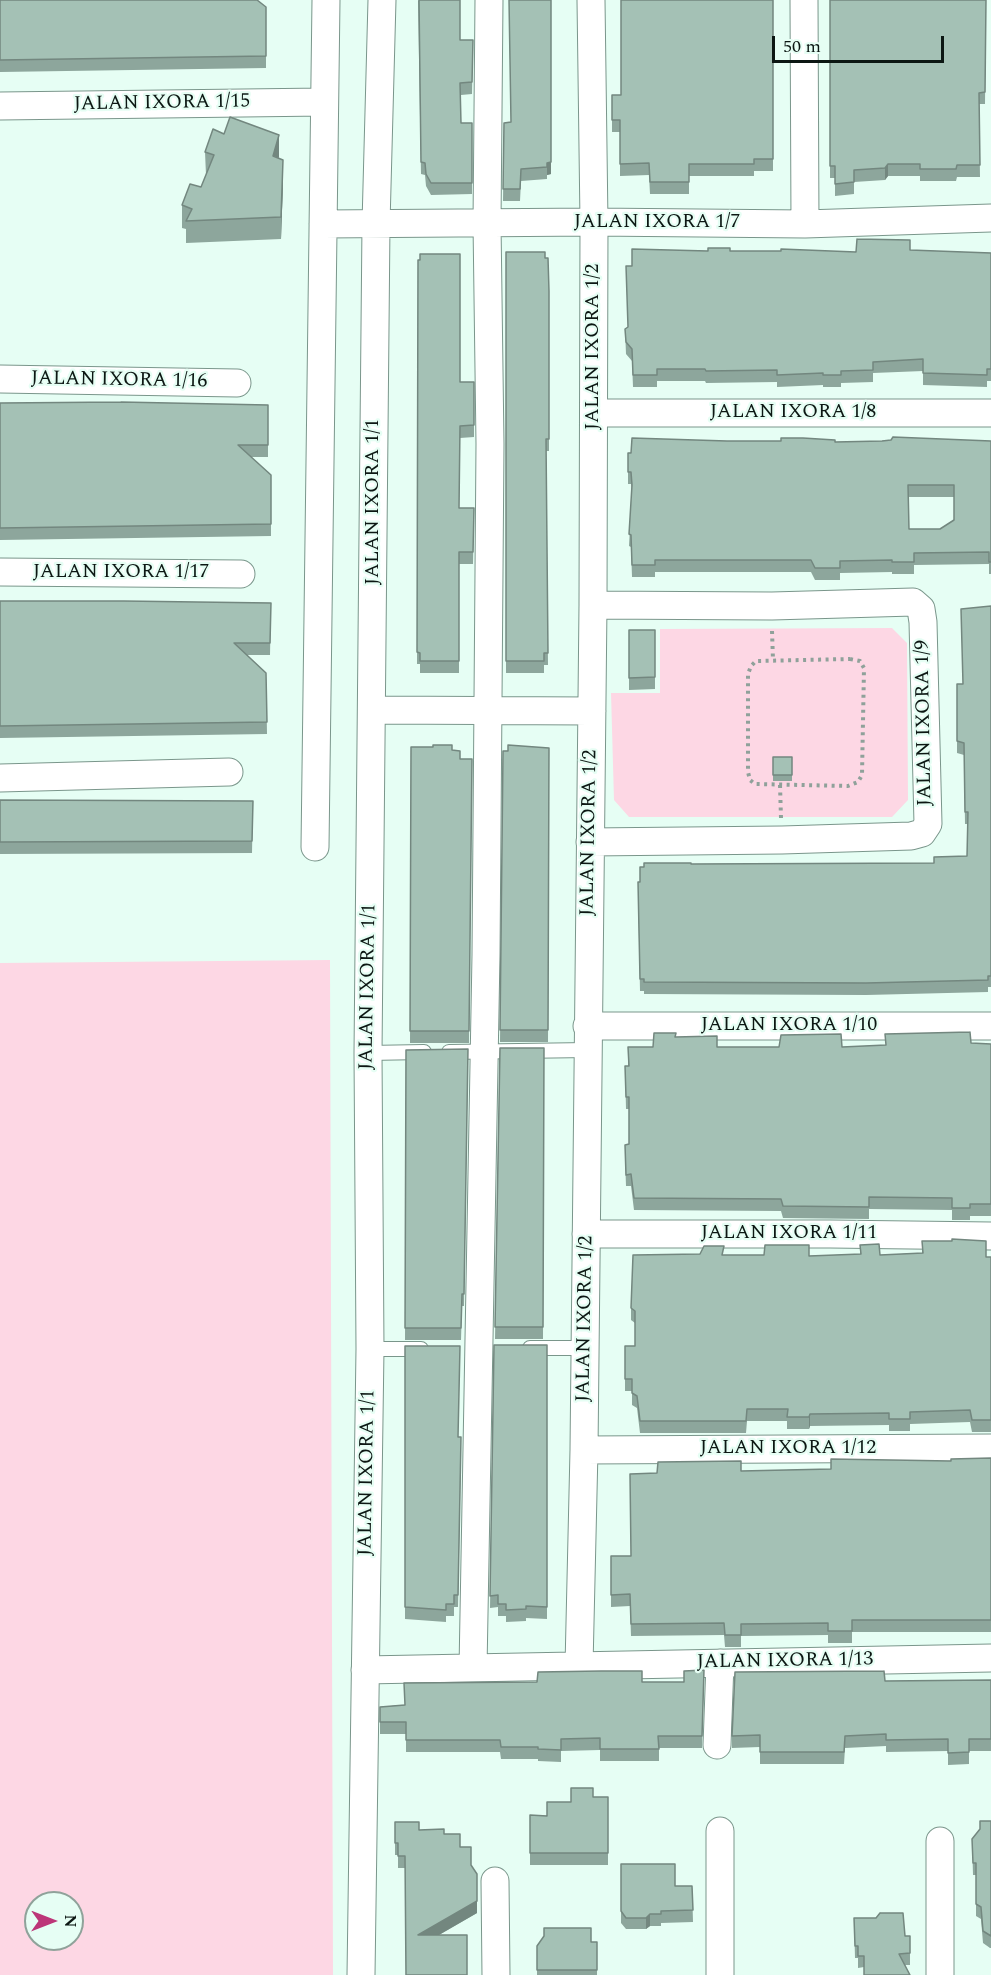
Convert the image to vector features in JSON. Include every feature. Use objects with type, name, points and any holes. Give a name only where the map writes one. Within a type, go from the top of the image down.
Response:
[{"type":"street","points":[[315,847],[326,0]]},
{"type":"street","name":"JALAN IXORA 1/1","points":[[361,1975],[370,1349],[368,1053],[376,224],[382,0]]},
{"type":"street","points":[[473,1668],[485,1051],[490,444],[487,223],[489,0]]},
{"type":"street","name":"JALAN IXORA 1/2","points":[[579,1666],[584,1450],[593,605],[594,222],[591,0]]},
{"type":"street","points":[[804,0],[805,224]]},
{"type":"street","name":"JALAN IXORA 1/15","points":[[0,106],[324,102]]},
{"type":"street","name":"JALAN IXORA 1/7","points":[[323,224],[594,222],[805,224],[991,218]]},
{"type":"street","name":"JALAN IXORA 1/16","points":[[0,379],[237,383]]},
{"type":"street","name":"JALAN IXORA 1/8","points":[[594,413],[991,413]]},
{"type":"street","name":"JALAN IXORA 1/17","points":[[0,572],[241,574]]},
{"type":"street","name":"JALAN IXORA 1/9","points":[[590,842],[911,836],[922,833],[928,824],[923,622],[921,609],[913,603],[772,606],[593,605]]},
{"type":"street","points":[[372,710],[592,711]]},
{"type":"street","points":[[0,778],[229,772]]},
{"type":"street","name":"JALAN IXORA 1/10","points":[[588,1038],[991,1026]]},
{"type":"street","name":"JALAN IXORA 1/11","points":[[586,1234],[991,1236]]},
{"type":"street","name":"JALAN IXORA 1/12","points":[[584,1450],[991,1448]]},
{"type":"street","name":"JALAN IXORA 1/13","points":[[365,1670],[991,1658]]},
{"type":"street","points":[[717,1745],[720,1663]]},
{"type":"street","points":[[720,1831],[720,1975]]},
{"type":"street","points":[[940,1841],[940,1975]]},
{"type":"street","points":[[495,1881],[496,1975]]},
{"type":"lane","points":[[368,1053],[485,1051],[588,1038]]},
{"type":"lane","points":[[514,1348],[585,1348]]},
{"type":"lane","points":[[370,1349],[430,1349]]},
{"type":"path","points":[[756,661],[860,661],[864,668],[862,775],[858,782],[848,786],[780,785],[754,784],[748,772],[748,674],[751,666],[756,661]]},
{"type":"path","points":[[780,785],[782,840]]},
{"type":"shaded area","points":[[892,628],[907,643],[908,800],[892,817],[629,817],[614,800],[611,693],[660,693],[660,629]]},
{"type":"shaded area","points":[[330,960],[333,1975],[0,1975],[0,963]]},
{"type":"building","points":[[0,0],[257,0],[266,7],[266,56],[0,60]]},
{"type":"building","points":[[419,0],[460,0],[460,40],[473,40],[472,82],[460,83],[461,123],[472,123],[472,183],[431,183],[426,174],[425,163],[421,162]]},
{"type":"building","points":[[509,0],[551,0],[551,162],[547,163],[547,167],[521,169],[520,189],[503,189],[504,123],[511,122]]},
{"type":"building","points":[[621,0],[773,0],[773,159],[754,159],[754,164],[689,164],[689,182],[650,182],[649,163],[620,164],[620,120],[612,120],[612,95],[621,95]]},
{"type":"building","points":[[830,0],[986,0],[985,92],[979,93],[980,165],[957,165],[956,169],[920,169],[920,164],[888,164],[885,168],[854,170],[854,182],[835,184],[835,166],[830,166]]},
{"type":"building","points":[[230,117],[279,135],[273,156],[283,160],[281,217],[186,221],[192,209],[182,205],[190,184],[201,187],[214,155],[205,152],[213,129],[224,134]]},
{"type":"building","points":[[857,239],[910,240],[910,250],[991,253],[991,369],[987,369],[987,375],[923,373],[923,359],[873,362],[873,370],[841,371],[841,375],[823,375],[823,373],[777,375],[777,370],[657,369],[657,375],[633,375],[632,349],[626,342],[625,329],[628,327],[626,266],[632,266],[632,249],[708,251],[708,248],[730,248],[730,251],[781,251],[781,249],[856,252]]},
{"type":"building","points":[[506,252],[545,252],[545,258],[548,258],[549,439],[546,439],[548,653],[544,653],[544,661],[506,661]]},
{"type":"building","points":[[420,254],[460,254],[460,382],[474,382],[474,425],[460,426],[459,508],[474,508],[473,552],[459,552],[459,661],[420,661],[420,653],[417,652],[418,260],[420,260]]},
{"type":"building","points":[[121,402],[268,405],[268,445],[238,445],[271,475],[271,524],[0,528],[0,403]]},
{"type":"building","points":[[893,437],[991,441],[991,562],[989,562],[989,552],[914,553],[914,562],[840,561],[840,568],[815,568],[811,560],[655,560],[655,565],[632,565],[631,535],[629,534],[632,485],[631,472],[628,472],[628,453],[631,453],[632,438],[781,441],[781,438],[803,438],[835,440],[835,442],[891,440]],"holes":[[[908,485],[954,485],[954,520],[940,529],[909,529]]]},
{"type":"building","points":[[0,601],[271,603],[270,643],[234,643],[266,673],[267,722],[0,726]]},
{"type":"building","points":[[991,606],[991,976],[988,976],[988,980],[866,983],[644,982],[644,979],[640,979],[638,882],[640,882],[640,867],[644,867],[644,863],[934,863],[934,857],[967,856],[968,812],[965,812],[964,743],[957,741],[957,684],[963,684],[961,609]]},
{"type":"building","points":[[629,630],[655,630],[655,677],[629,678]]},
{"type":"building","points":[[433,745],[452,745],[452,750],[460,751],[460,759],[472,759],[469,1031],[410,1031],[411,747],[433,747]]},
{"type":"building","points":[[508,745],[549,748],[548,1030],[500,1030],[503,751],[508,751]]},
{"type":"building","points":[[773,757],[792,757],[792,775],[773,775]]},
{"type":"building","points":[[0,800],[253,801],[252,841],[0,842]]},
{"type":"building","points":[[970,1032],[971,1043],[991,1044],[991,1204],[970,1204],[970,1208],[952,1208],[952,1198],[869,1197],[869,1207],[783,1206],[781,1199],[634,1198],[631,1174],[626,1175],[625,1145],[629,1144],[629,1097],[626,1097],[625,1066],[629,1066],[628,1047],[653,1047],[654,1033],[676,1033],[675,1037],[717,1036],[717,1047],[779,1047],[781,1035],[841,1034],[842,1047],[886,1045],[885,1034]]},
{"type":"building","points":[[500,1048],[544,1048],[543,1327],[495,1327]]},
{"type":"building","points":[[468,1049],[464,1294],[462,1294],[461,1328],[405,1328],[406,1050]]},
{"type":"building","points":[[952,1239],[986,1241],[986,1257],[991,1257],[991,1420],[972,1420],[970,1410],[910,1412],[910,1419],[889,1419],[889,1413],[810,1414],[809,1417],[787,1417],[788,1409],[747,1409],[746,1421],[640,1421],[637,1396],[632,1393],[632,1379],[625,1379],[625,1346],[635,1346],[635,1311],[631,1308],[633,1255],[700,1254],[704,1246],[724,1246],[722,1255],[764,1255],[765,1245],[809,1245],[809,1256],[861,1254],[860,1245],[879,1244],[880,1255],[923,1253],[922,1241],[952,1241]]},
{"type":"building","points":[[494,1345],[547,1345],[547,1607],[526,1606],[526,1609],[506,1610],[506,1604],[498,1604],[498,1595],[490,1596]]},
{"type":"building","points":[[405,1346],[460,1346],[458,1595],[454,1595],[454,1604],[446,1604],[446,1610],[405,1607]]},
{"type":"building","points":[[991,1458],[991,1620],[852,1620],[852,1631],[828,1631],[828,1623],[741,1624],[741,1635],[725,1635],[724,1623],[631,1624],[630,1594],[611,1595],[611,1556],[631,1556],[630,1474],[657,1473],[658,1462],[741,1461],[741,1471],[831,1469],[831,1459],[951,1461],[951,1459]]},
{"type":"building","points":[[704,1670],[702,1736],[658,1736],[659,1749],[600,1749],[600,1738],[561,1739],[561,1750],[538,1749],[538,1747],[501,1747],[500,1740],[406,1740],[406,1722],[380,1722],[380,1707],[405,1705],[404,1683],[537,1682],[538,1672],[601,1671],[642,1671],[642,1682],[684,1682],[684,1671]]},
{"type":"building","points":[[884,1671],[885,1681],[991,1680],[991,1739],[969,1739],[969,1752],[948,1753],[948,1739],[886,1740],[886,1734],[845,1736],[844,1752],[760,1752],[760,1735],[732,1736],[735,1672]]},
{"type":"building","points":[[571,1788],[593,1788],[593,1797],[608,1797],[608,1853],[530,1853],[530,1815],[547,1816],[547,1802],[571,1802]]},
{"type":"building","points":[[980,1821],[991,1821],[991,1936],[983,1931],[981,1907],[976,1904],[976,1863],[973,1863],[972,1839],[980,1829]]},
{"type":"building","points":[[395,1822],[419,1822],[419,1830],[444,1829],[444,1834],[460,1834],[460,1847],[471,1847],[471,1865],[477,1874],[477,1901],[418,1935],[467,1935],[467,1975],[406,1975],[405,1856],[398,1856],[398,1843],[395,1843]]},
{"type":"building","points":[[621,1864],[675,1864],[675,1886],[692,1886],[693,1910],[661,1911],[661,1914],[650,1914],[646,1918],[626,1918],[621,1911]]},
{"type":"building","points":[[880,1913],[903,1913],[905,1936],[910,1936],[910,1953],[899,1954],[910,1975],[864,1975],[864,1956],[858,1956],[858,1946],[855,1946],[854,1918],[876,1918]]},
{"type":"building","points":[[544,1928],[591,1928],[591,1942],[597,1942],[597,1970],[537,1970],[537,1946],[544,1936]]}]
